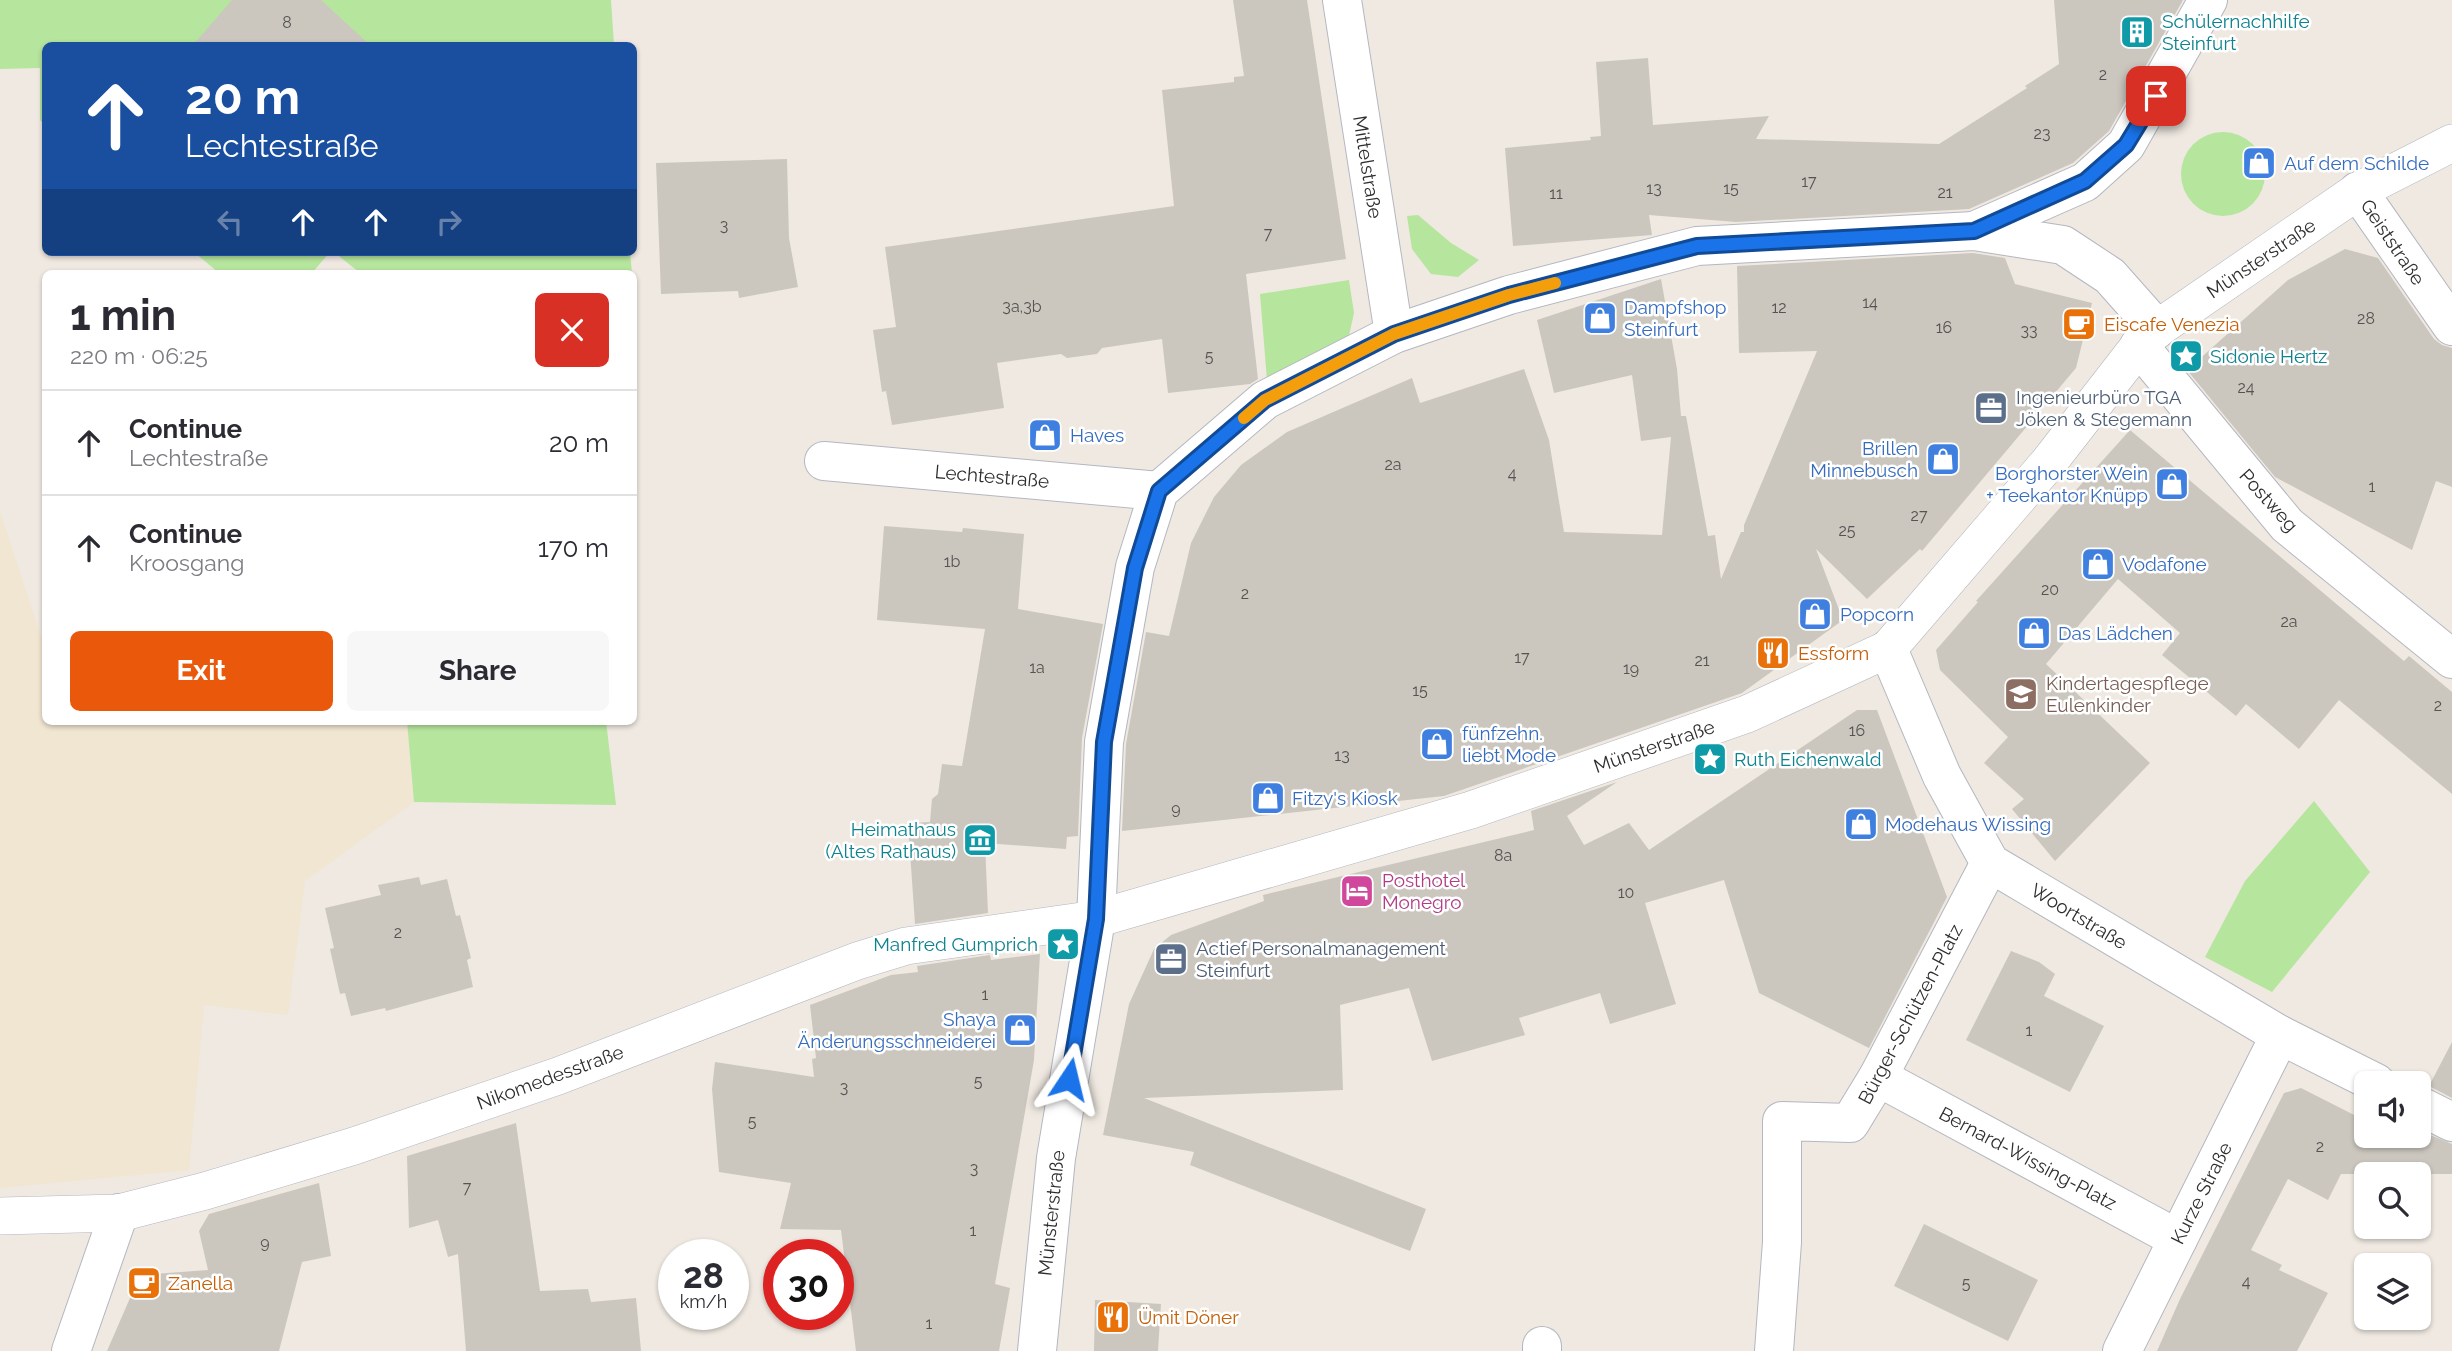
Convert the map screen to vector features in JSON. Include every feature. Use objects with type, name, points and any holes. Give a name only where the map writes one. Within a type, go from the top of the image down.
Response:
[{"type":"street","name":"Mittelstraße","points":[[1342,0],[1394,334]]},
{"type":"street","points":[[1974,231],[2085,181],[2126,145],[2208,0]]},
{"type":"street","name":"Münsterstraße","points":[[1037,1351],[1056,1158],[1096,919],[1471,810],[1747,714],[1888,649],[2049,462],[2148,338],[2358,191],[2452,143]]},
{"type":"street","name":"Geiststraße","points":[[2358,191],[2452,326]]},
{"type":"street","points":[[1096,919],[1104,742],[1135,568],[1159,491],[1265,400],[1394,334],[1509,295],[1697,246],[1974,231],[2063,245],[2109,275],[2148,338]]},
{"type":"street","name":"Postweg","points":[[2148,338],[2287,525],[2452,659]]},
{"type":"street","name":"Lechtestraße","points":[[824,461],[1159,491]]},
{"type":"street","points":[[1888,649],[1942,776],[1990,863]]},
{"type":"street","name":"Woortstraße","points":[[1990,863],[2280,1035],[2354,1072]]},
{"type":"street","name":"Bürger-Schützen-Platz","points":[[1774,1351],[1782,1242],[1782,1121],[1850,1123],[1878,1077],[1990,863]]},
{"type":"street","name":"Nikomedesstraße","points":[[0,1216],[119,1213],[205,1191],[431,1120],[558,1076],[709,1017],[906,946],[1096,919]]},
{"type":"street","name":"Kurze Straße","points":[[2122,1351],[2280,1035]]},
{"type":"street","name":"Bernard-Wissing-Platz","points":[[1878,1077],[2178,1239]]},
{"type":"street","points":[[2431,1112],[2452,1122]]},
{"type":"street","points":[[71,1351],[119,1213]]},
{"type":"shaded area","points":[[0,511],[42,640],[42,725],[407,725],[414,802],[305,881],[288,1015],[204,1005],[189,1170],[0,1188]]},
{"type":"green space","points":[[0,0],[611,0],[614,42],[42,42],[42,122],[40,68],[0,69]]},
{"type":"green space","points":[[2215,132],[2231,132],[2247,139],[2258,150],[2265,166],[2262,190],[2253,204],[2231,216],[2215,216],[2199,209],[2188,198],[2181,182],[2181,166],[2188,150],[2199,139]]},
{"type":"green space","points":[[1418,215],[1451,243],[1479,260],[1458,277],[1431,274],[1412,249],[1407,216]]},
{"type":"green space","points":[[199,256],[327,256],[315,270],[215,270]]},
{"type":"green space","points":[[339,256],[630,256],[632,270],[356,270]]},
{"type":"green space","points":[[1349,280],[1354,313],[1348,340],[1267,380],[1260,294]]},
{"type":"green space","points":[[407,725],[606,725],[616,805],[414,802]]},
{"type":"green space","points":[[2314,801],[2370,872],[2272,992],[2205,957],[2245,881]]},
{"type":"building","points":[[232,0],[321,0],[367,42],[195,42]]},
{"type":"building","points":[[1233,0],[1307,0],[1346,259],[1246,274],[1258,379],[1250,384],[1168,393],[1162,339],[1102,348],[1097,354],[1067,358],[1061,354],[997,363],[1004,408],[892,425],[886,391],[882,392],[873,330],[896,327],[885,247],[1174,206],[1162,90],[1234,82],[1234,77],[1244,76]]},
{"type":"building","points":[[2054,0],[2183,0],[2109,131],[2073,163],[1969,209],[1736,222],[1649,215],[1652,235],[1513,246],[1505,148],[1591,140],[1590,137],[1601,136],[1596,62],[1648,58],[1653,125],[1769,116],[1756,139],[1939,144],[2027,88],[2025,86],[2059,64]]},
{"type":"building","points":[[787,159],[789,238],[798,287],[739,298],[738,291],[661,294],[656,163]]},
{"type":"building","points":[[2345,249],[2378,258],[2434,339],[2452,348],[2452,487],[2436,481],[2412,550],[2275,477],[2187,370],[2288,280]]},
{"type":"building","points":[[1973,253],[2005,258],[2015,284],[2092,303],[2076,368],[1922,551],[1920,549],[1867,599],[1816,549],[1843,620],[1742,693],[1444,796],[1122,831],[1126,744],[1146,632],[1169,636],[1191,543],[1214,497],[1241,465],[1287,432],[1412,378],[1420,403],[1524,369],[1549,440],[1564,532],[1662,535],[1671,437],[1641,441],[1632,375],[1554,393],[1537,320],[1661,279],[1677,369],[1681,416],[1686,416],[1708,536],[1715,535],[1721,579],[1741,532],[1744,532],[1744,525],[1817,351],[1739,353],[1737,266]]},
{"type":"building","points":[[2130,430],[2404,661],[2409,656],[2452,692],[2452,794],[2339,700],[2299,749],[2246,704],[2236,716],[2162,655],[2180,633],[2118,579],[2046,664],[2150,763],[2055,861],[2012,809],[2024,799],[1984,763],[2008,737],[1940,670],[1936,650],[1978,602],[1976,601]]},
{"type":"building","points":[[884,526],[962,532],[963,528],[1024,534],[1018,609],[1103,624],[1082,738],[1078,836],[1067,837],[1066,849],[985,843],[988,913],[915,924],[908,823],[930,822],[932,799],[938,794],[942,764],[962,766],[985,629],[877,620]]},
{"type":"building","points":[[1857,710],[1877,710],[1947,897],[1869,1048],[1759,993],[1724,880],[1645,903],[1676,1004],[1610,1024],[1600,993],[1519,1018],[1525,1035],[1432,1061],[1409,988],[1340,1005],[1343,1090],[1144,1098],[1426,1209],[1410,1251],[1190,1165],[1194,1152],[1103,1135],[1129,1004],[1154,949],[1171,935],[1264,901],[1263,895],[1534,830],[1531,811],[1617,782],[1567,816],[1584,845],[1629,823],[1649,850]]},
{"type":"building","points":[[419,877],[421,885],[447,879],[456,916],[460,915],[471,958],[467,960],[473,987],[386,1011],[385,1008],[351,1016],[345,993],[340,994],[330,949],[334,948],[325,908],[381,895],[378,885]]},
{"type":"building","points":[[2011,951],[2039,962],[2055,974],[2044,996],[2104,1026],[2070,1092],[1966,1040]]},
{"type":"building","points":[[1040,954],[1034,1060],[995,1284],[1010,1288],[999,1351],[856,1351],[853,1330],[854,1239],[842,1239],[841,1230],[780,1229],[791,1183],[719,1172],[712,1089],[715,1062],[814,1077],[812,1059],[816,1058],[810,1005],[891,975],[918,972],[917,966],[990,955],[991,960]]},
{"type":"building","points":[[2452,1042],[2452,1098],[2431,1087]]},
{"type":"building","points":[[2301,1088],[2354,1115],[2354,1148],[2431,1148],[2431,1135],[2452,1144],[2452,1174],[2431,1174],[2431,1162],[2354,1162],[2354,1174],[2341,1174],[2328,1200],[2288,1179],[2251,1250],[2282,1265],[2279,1270],[2328,1293],[2297,1351],[2157,1351],[2180,1299],[2284,1093]]},
{"type":"building","points":[[516,1123],[540,1291],[588,1289],[591,1302],[636,1298],[641,1351],[466,1351],[458,1254],[448,1257],[438,1220],[409,1228],[407,1156]]},
{"type":"building","points":[[319,1183],[331,1256],[302,1262],[279,1351],[107,1351],[140,1275],[208,1270],[199,1231],[209,1214]]},
{"type":"building","points":[[1924,1224],[2038,1280],[2008,1341],[1894,1286]]},
{"type":"building","points":[[1095,1300],[1161,1304],[1158,1351],[1094,1351]]},
{"type":"slow traffic","points":[[1244,418],[1265,400],[1394,334],[1509,295],[1555,283]]},
{"type":"place","name":"Schülernachhilfe Steinfurt","points":[[2137,32]]},
{"type":"place","name":"Auf dem Schilde","points":[[2259,163]]},
{"type":"place","name":"Dampfshop Steinfurt","points":[[1600,318]]},
{"type":"place","name":"Eiscafe Venezia","points":[[2079,324]]},
{"type":"place","name":"Sidonie Hertz","points":[[2186,356]]},
{"type":"place","name":"Ingenieurbüro TGA Jöken & Stegemann","points":[[1991,408]]},
{"type":"place","name":"Haves","points":[[1045,435]]},
{"type":"place","name":"Brillen Minnebusch","points":[[1943,459]]},
{"type":"place","name":"Borghorster Wein + Teekantor Knüpp","points":[[2172,484]]},
{"type":"place","name":"Vodafone","points":[[2098,564]]},
{"type":"place","name":"Popcorn","points":[[1815,614]]},
{"type":"place","name":"Das Lädchen","points":[[2034,633]]},
{"type":"place","name":"Essform","points":[[1773,653]]},
{"type":"place","name":"Kindertagespflege Eulenkinder","points":[[2021,694]]},
{"type":"place","name":"fünfzehn. liebt Mode","points":[[1437,744]]},
{"type":"place","name":"Ruth Eichenwald","points":[[1710,759]]},
{"type":"place","name":"Fitzy's Kiosk","points":[[1268,798]]},
{"type":"place","name":"Modehaus Wissing","points":[[1861,824]]},
{"type":"place","name":"Heimathaus (Altes Rathaus)","points":[[980,840]]},
{"type":"place","name":"Posthotel Monegro","points":[[1357,891]]},
{"type":"place","name":"Manfred Gumprich","points":[[1063,944]]},
{"type":"place","name":"Actief Personalmanagement Steinfurt","points":[[1171,959]]},
{"type":"place","name":"Shaya Änderungsschneiderei","points":[[1020,1030]]},
{"type":"place","name":"Zanella","points":[[144,1283]]},
{"type":"place","name":"Ümit Döner","points":[[1113,1317]]},
{"type":"route","points":[[1069,1079],[1096,919],[1104,742],[1135,568],[1159,491],[1265,400],[1394,334],[1509,295],[1697,246],[1974,231],[2085,181],[2126,145],[2156,96]]}]
